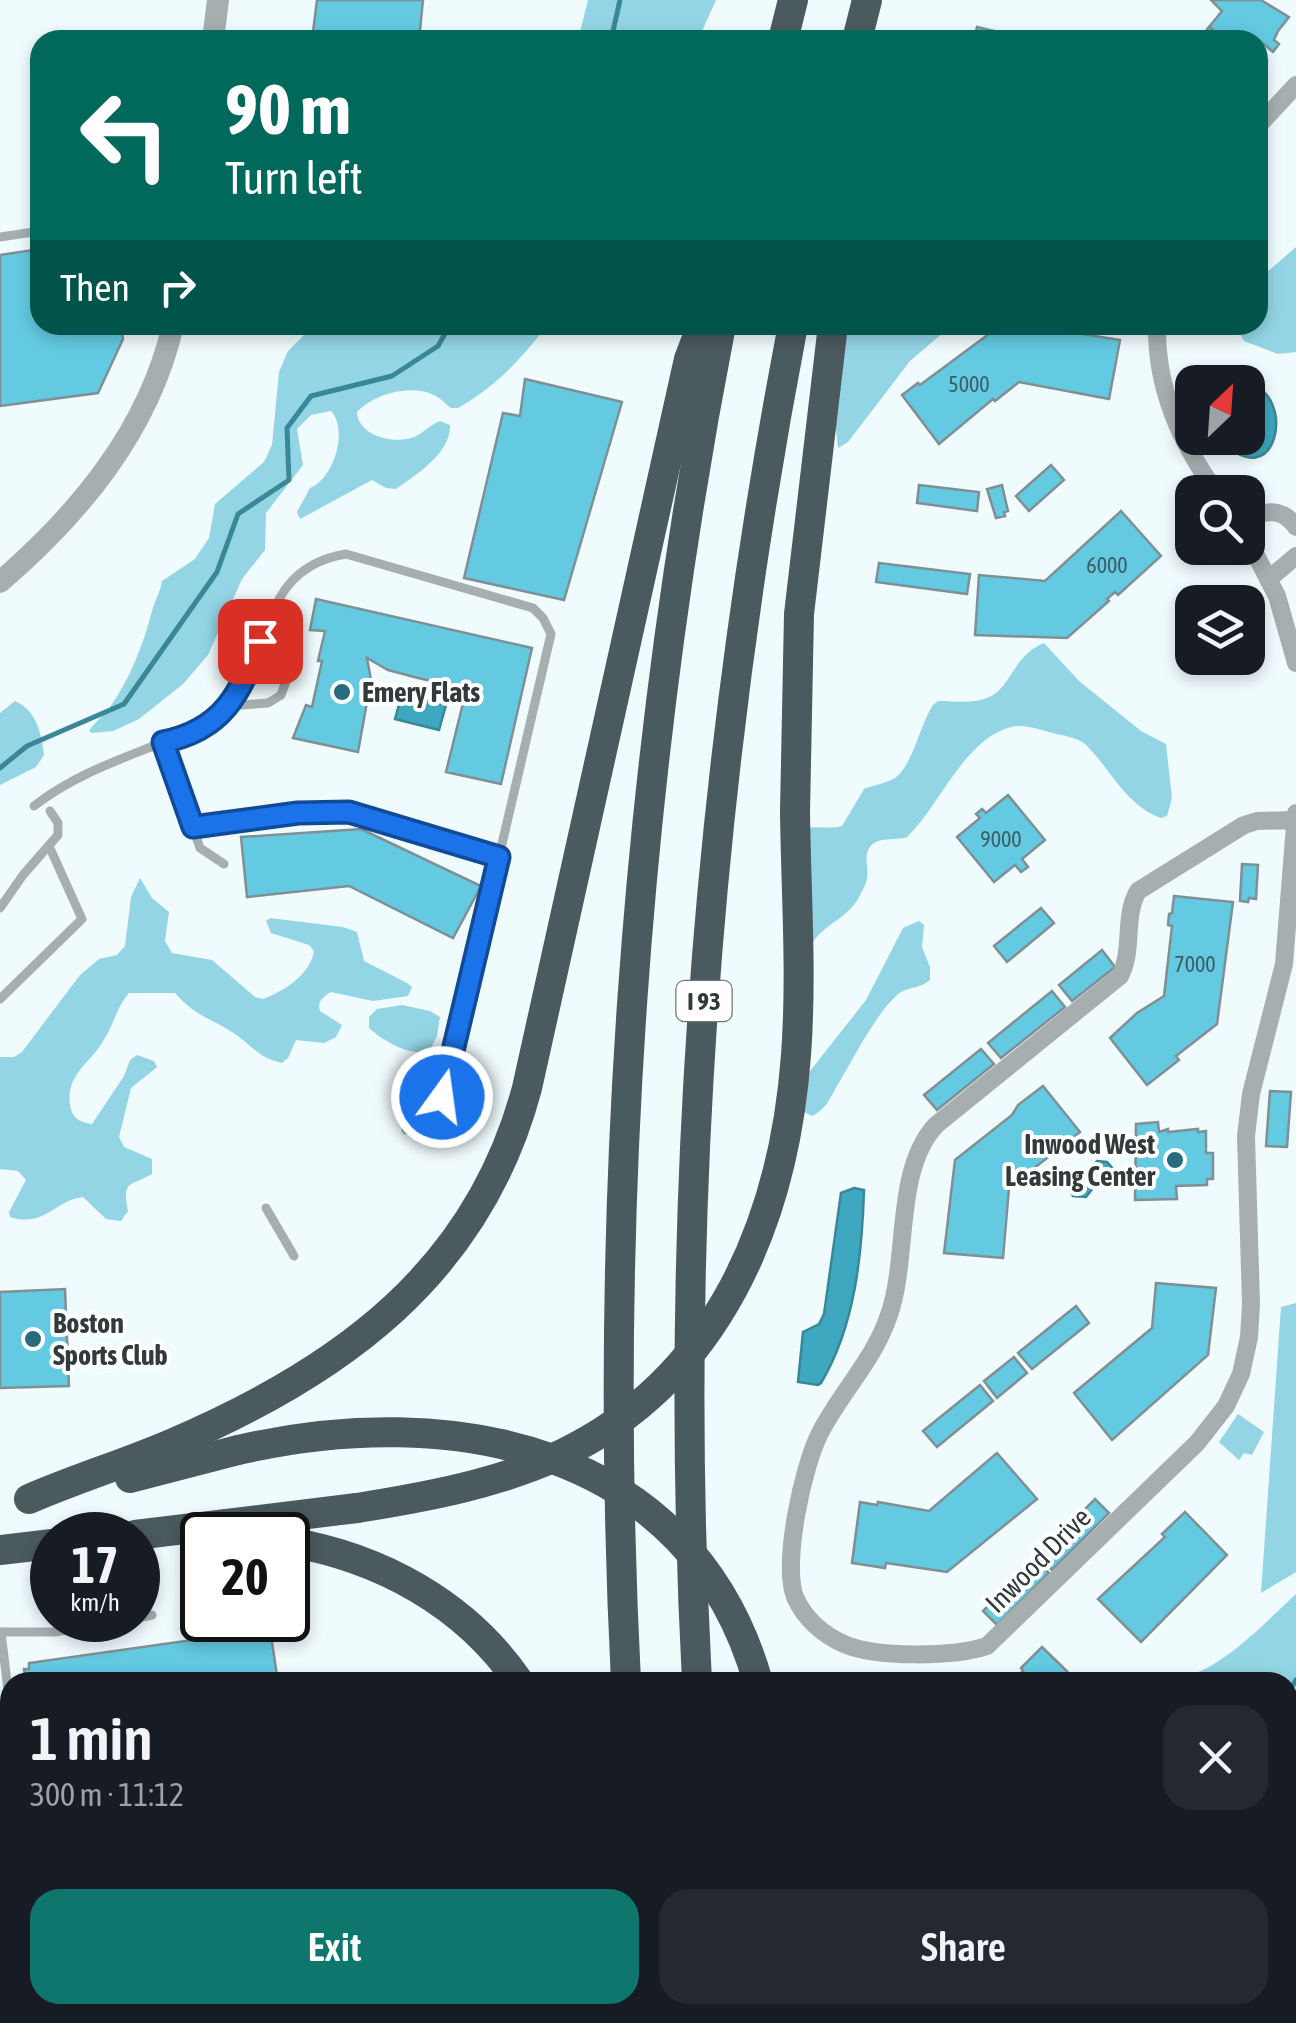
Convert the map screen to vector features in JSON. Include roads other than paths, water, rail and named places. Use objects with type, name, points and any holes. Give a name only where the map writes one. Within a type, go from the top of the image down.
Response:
[{"type":"highway","points":[[786,30],[794,0]]},
{"type":"highway","points":[[859,30],[867,0]]},
{"type":"highway","points":[[877,30],[879,0]]},
{"type":"highway","points":[[14,1502],[216,1424],[317,1366],[384,1317],[424,1280],[480,1207],[510,1147],[527,1088],[689,359],[698,335]]},
{"type":"highway","points":[[626,1672],[619,1347],[630,1042],[667,657],[719,335]]},
{"type":"highway","name":"I 93","points":[[697,1672],[690,1510],[690,1302],[705,982],[740,648],[791,335]]},
{"type":"highway","points":[[160,1532],[432,1495],[495,1479],[561,1454],[588,1439],[661,1384],[725,1305],[763,1224],[788,1124],[797,1030],[795,812],[800,614],[832,335]]},
{"type":"highway","points":[[14,1502],[90,1489],[238,1450],[333,1433],[407,1432],[487,1440],[542,1453],[623,1493],[688,1550],[727,1605],[754,1672]]},
{"type":"highway","points":[[0,1550],[30,1547]]},
{"type":"highway","points":[[310,1547],[356,1558],[428,1594],[472,1628],[510,1672]]},
{"type":"street","points":[[218,0],[220,30]]},
{"type":"street","points":[[1268,115],[1296,84]]},
{"type":"street","points":[[0,582],[70,516],[109,465],[148,399],[170,335]]},
{"type":"street","points":[[1158,335],[1169,411],[1205,475]]},
{"type":"street","points":[[1265,514],[1275,511],[1296,526]]},
{"type":"street","points":[[1270,578],[1296,556]]},
{"type":"street","points":[[1262,565],[1296,663]]},
{"type":"street","name":"Inwood Drive","points":[[1296,816],[1284,964],[1256,1075],[1246,1136],[1250,1322],[1244,1364],[1232,1395],[1196,1443],[987,1646],[917,1652],[868,1650],[840,1642],[813,1624],[794,1594],[800,1486],[828,1417],[870,1358],[888,1320],[899,1278],[912,1172],[922,1144],[936,1125],[1120,976],[1128,956],[1131,906],[1144,886],[1244,825],[1296,816]]},
{"type":"lane","points":[[0,237],[30,232]]},
{"type":"lane","points":[[34,806],[69,781],[206,726],[229,706],[247,677],[270,618],[292,578],[316,561],[346,554],[533,608],[551,634],[442,1097],[406,1130]]},
{"type":"lane","points":[[229,706],[268,702],[281,695],[295,652],[290,636],[270,618]]},
{"type":"lane","points":[[163,742],[200,848],[224,864]]},
{"type":"lane","points":[[0,908],[60,830],[50,811]]},
{"type":"lane","points":[[193,827],[298,813],[349,812],[499,857]]},
{"type":"lane","points":[[0,999],[82,917],[49,846]]},
{"type":"lane","points":[[0,981],[12,989]]},
{"type":"lane","points":[[266,1208],[294,1256]]},
{"type":"lane","points":[[5,1672],[0,1632],[30,1632]]},
{"type":"waterway","points":[[613,30],[620,0]]},
{"type":"waterway","points":[[0,768],[27,746],[124,704],[217,572],[238,514],[289,480],[287,428],[311,396],[392,376],[438,346],[444,335]]},
{"type":"place","name":"Emery Flats","points":[[342,692]]},
{"type":"place","name":"Inwood West Leasing Center","points":[[1175,1160]]},
{"type":"place","name":"Boston Sports Club","points":[[33,1339]]}]
